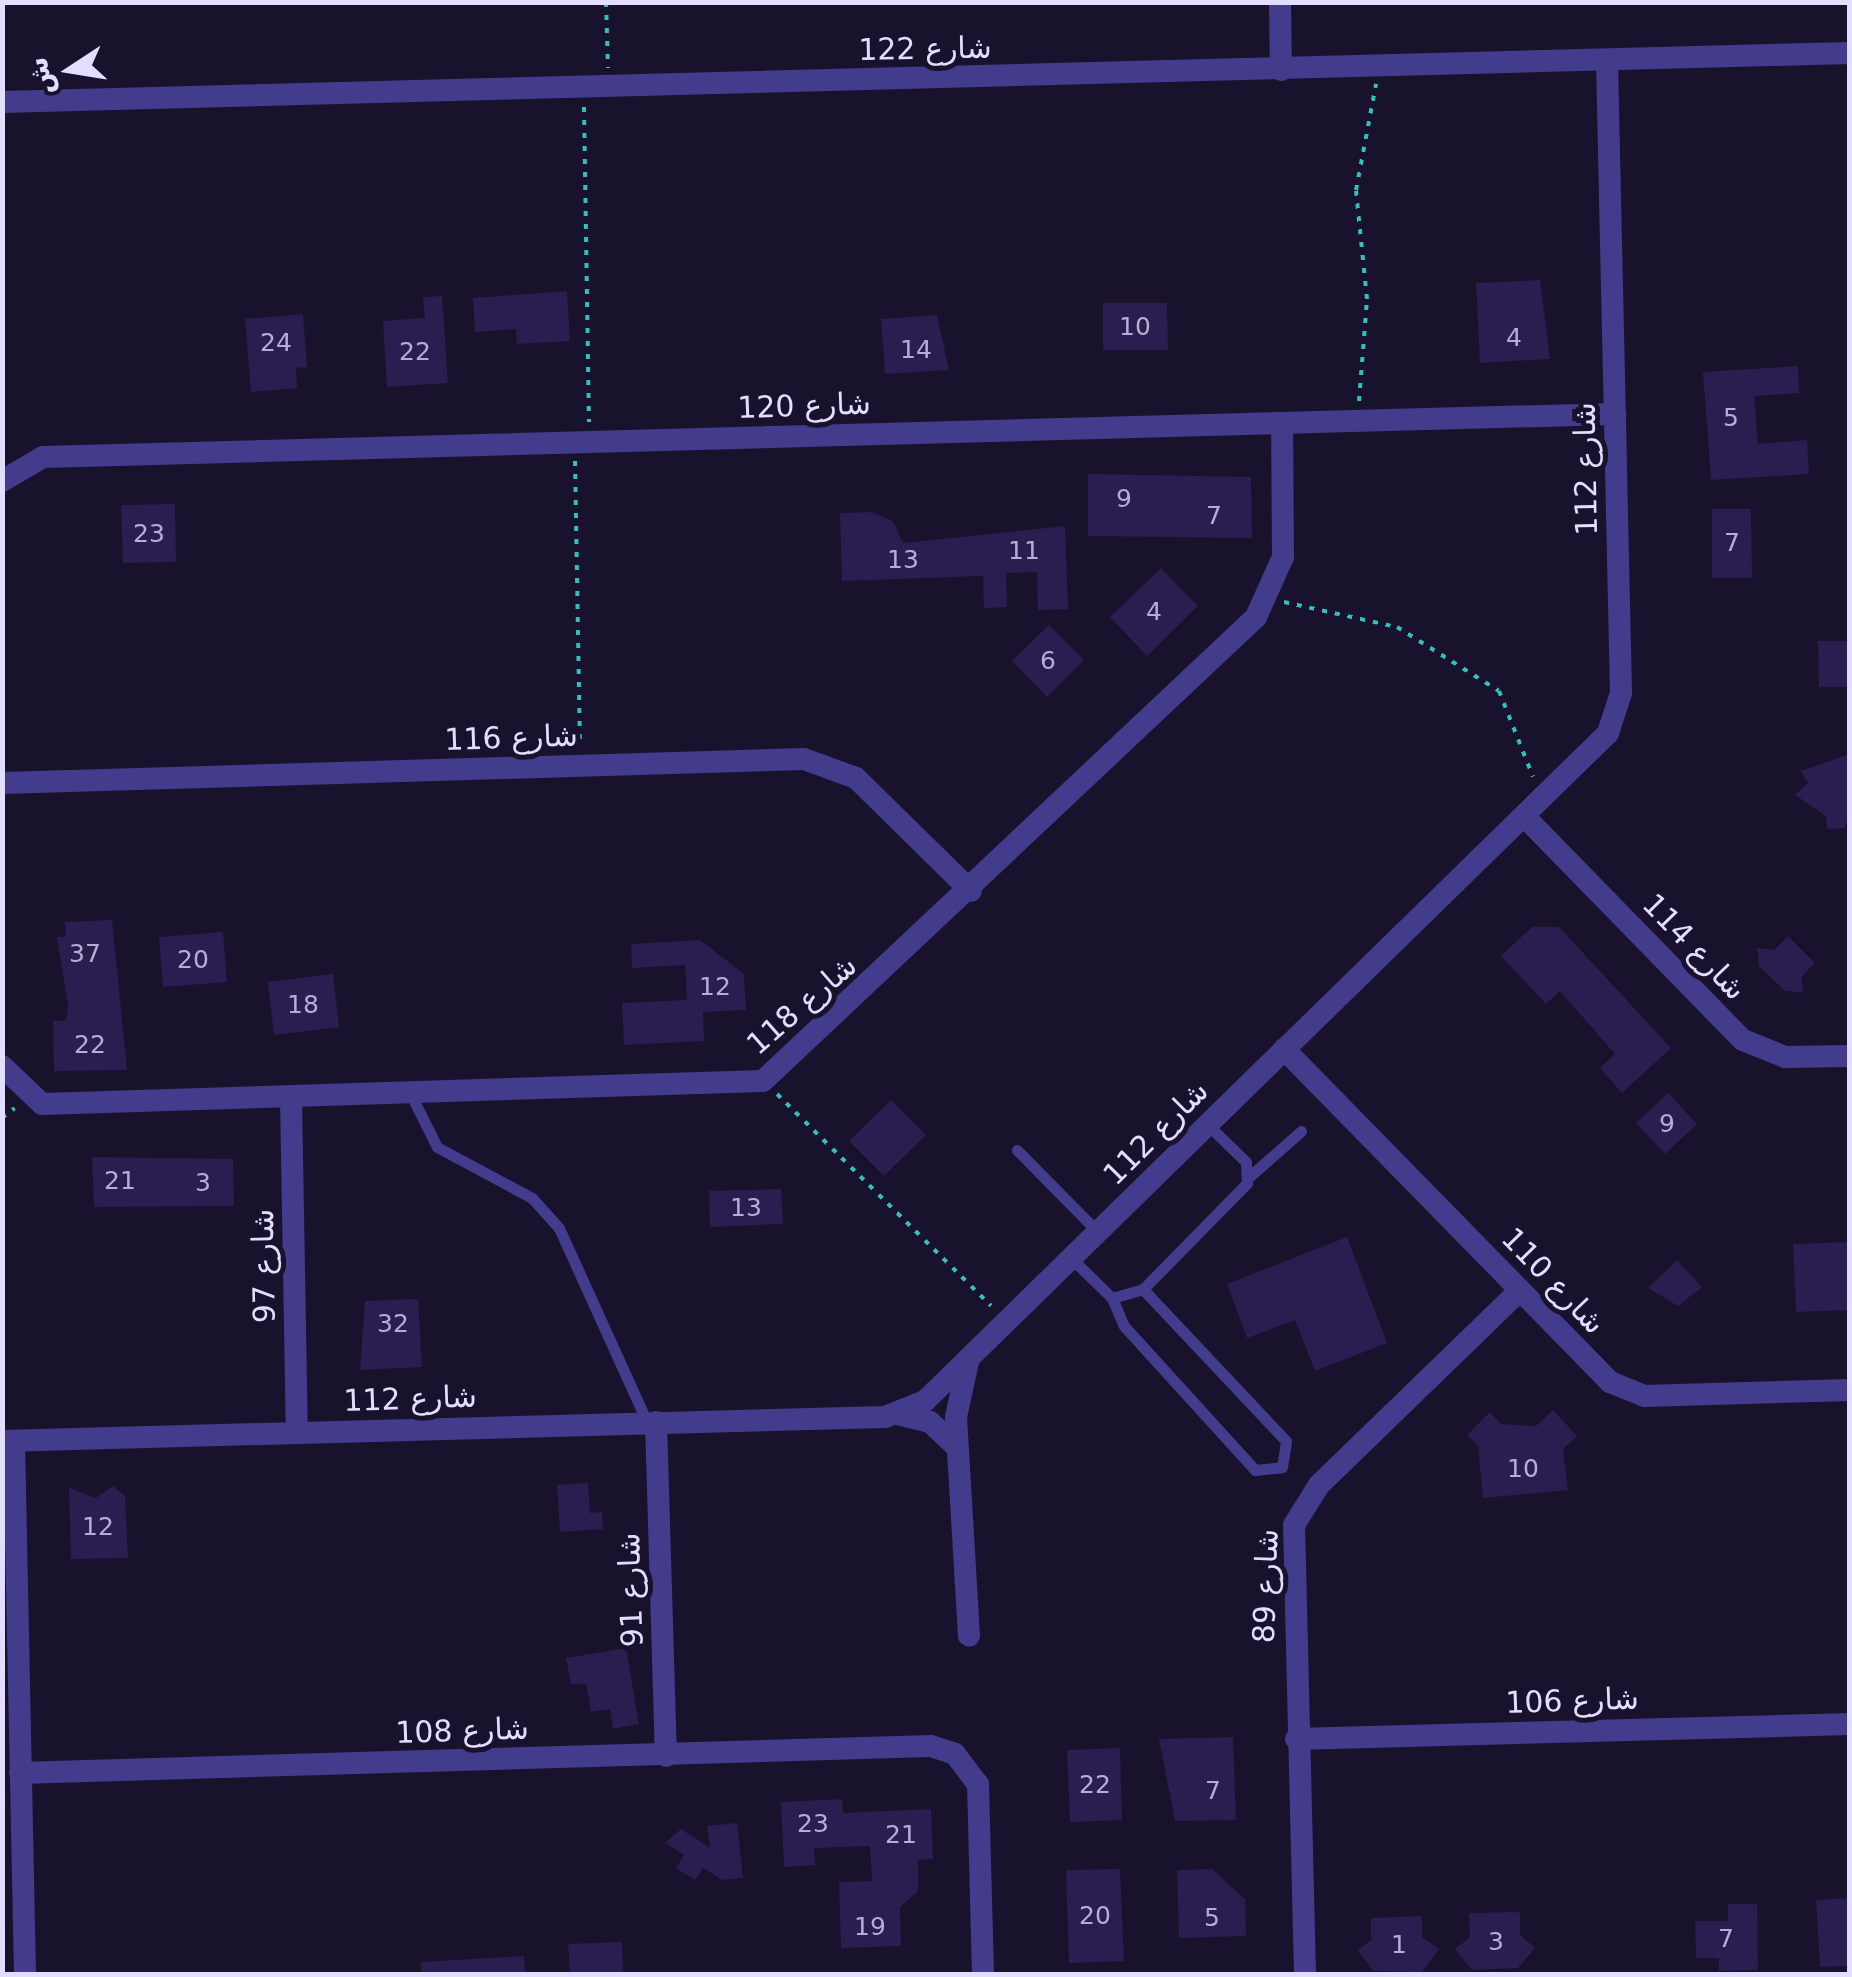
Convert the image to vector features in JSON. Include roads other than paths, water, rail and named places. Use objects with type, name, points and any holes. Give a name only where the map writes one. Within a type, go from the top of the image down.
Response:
[{"type":"street","points":[[1280,2],[1282,70]]},
{"type":"street","name":"شارع 122","points":[[2,102],[1850,53]]},
{"type":"street","name":"شارع 112","points":[[8,1441],[898,1414],[968,1362],[1602,742],[1621,692],[1607,60]]},
{"type":"street","name":"شارع 120","points":[[2,481],[43,457],[1614,414]]},
{"type":"street","name":"شارع 118","points":[[2,1066],[42,1104],[411,1095],[763,1080],[971,891],[1269,599],[1283,557],[1282,423]]},
{"type":"street","name":"شارع 116","points":[[2,783],[581,766],[831,766],[877,796],[971,891]]},
{"type":"street","name":"شارع 114","points":[[1526,818],[1743,1040],[1785,1057],[1850,1056]]},
{"type":"street","name":"شارع 110","points":[[1284,1049],[1520,1290],[1626,1391],[1850,1390]]},
{"type":"street","name":"شارع 97","points":[[291,1098],[297,1433]]},
{"type":"street","name":"شارع 89","points":[[1304,1974],[1291,1542],[1300,1509],[1520,1290]]},
{"type":"street","points":[[968,1362],[956,1446],[969,1636]]},
{"type":"street","points":[[898,1414],[930,1422],[956,1446]]},
{"type":"street","name":"شارع 91","points":[[652,1423],[666,1756]]},
{"type":"street","points":[[8,1441],[25,1974]]},
{"type":"street","name":"شارع 106","points":[[1296,1738],[1850,1724]]},
{"type":"street","name":"شارع 108","points":[[20,1774],[931,1746],[965,1762],[978,1784],[983,1974]]},
{"type":"lane","points":[[411,1095],[438,1147],[532,1198],[559,1228],[652,1423]]},
{"type":"lane","points":[[1208,1124],[1250,1176]]},
{"type":"lane","points":[[1112,1298],[1143,1290],[1250,1176],[1301,1131]]},
{"type":"lane","points":[[1017,1150],[1098,1232]]},
{"type":"lane","points":[[1072,1258],[1112,1298],[1124,1326],[1255,1470],[1282,1467],[1286,1441],[1143,1290]]}]
